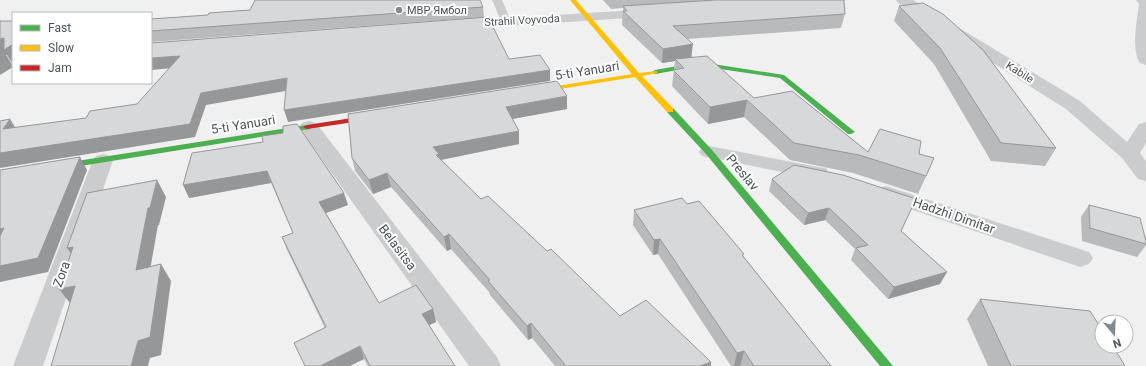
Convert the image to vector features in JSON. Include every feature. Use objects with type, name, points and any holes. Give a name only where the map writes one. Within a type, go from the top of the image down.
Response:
[{"type":"street","name":"Preslav","points":[[573,0],[637,75],[709,152],[887,366]]},
{"type":"street","name":"Kabile","points":[[903,0],[1073,105],[1129,154],[1146,174]]},
{"type":"street","points":[[1142,0],[1146,3],[1143,43],[1146,60]]},
{"type":"street","name":"Strahil Voyvoda","points":[[443,26],[664,12]]},
{"type":"street","points":[[0,62],[12,60]]},
{"type":"street","name":"5-ti Yanuari","points":[[520,94],[700,64],[782,76],[851,132]]},
{"type":"street","name":"5-ti Yanuari","points":[[0,176],[387,115]]},
{"type":"street","name":"Belasitsa","points":[[309,127],[486,366]]},
{"type":"street","points":[[1129,154],[1146,128]]},
{"type":"street","points":[[709,152],[837,177]]},
{"type":"street","name":"Zora","points":[[28,366],[103,160]]},
{"type":"street","name":"Hadzhi Dimitar","points":[[866,186],[1080,258]]},
{"type":"lane","points":[[497,0],[506,21]]},
{"type":"building","points":[[255,0],[480,0],[483,7],[152,31],[152,19],[250,10]]},
{"type":"building","points":[[715,0],[844,0],[845,14],[673,26],[693,44],[663,49],[623,11],[627,11],[623,6]]},
{"type":"building","points":[[923,3],[943,14],[983,50],[1056,148],[1001,143],[940,48],[899,6]]},
{"type":"building","points":[[488,17],[509,59],[540,55],[550,70],[284,110],[287,78],[201,93],[190,124],[0,153],[0,121],[10,119],[3,129],[86,118],[90,111],[137,104],[180,56],[152,58],[152,43]]},
{"type":"building","points":[[0,21],[12,21],[12,45],[4,50],[4,38],[0,39]]},
{"type":"building","points":[[707,56],[754,98],[792,91],[868,152],[880,129],[921,141],[919,154],[934,158],[926,176],[859,155],[794,143],[747,100],[710,107],[673,70],[684,68],[675,59]]},
{"type":"building","points":[[557,81],[567,96],[506,107],[519,131],[433,147],[439,154],[436,155],[481,199],[488,196],[547,251],[551,249],[620,316],[646,300],[711,362],[700,366],[566,366],[531,323],[527,326],[488,281],[490,280],[449,234],[444,237],[387,173],[369,180],[352,158],[348,114]]},
{"type":"building","points":[[297,124],[344,193],[319,202],[379,303],[416,285],[433,309],[422,314],[455,366],[370,366],[360,346],[320,366],[305,366],[294,343],[326,327],[282,237],[293,233],[267,171],[183,185],[192,153],[263,142],[262,136],[283,133],[283,126]]},
{"type":"building","points":[[80,157],[38,258],[0,266],[0,236],[4,228],[0,229],[0,170]]},
{"type":"building","points":[[794,165],[843,175],[916,199],[901,231],[947,272],[894,287],[856,248],[868,245],[829,208],[808,213],[772,179]]},
{"type":"building","points":[[157,180],[150,208],[148,208],[136,270],[161,264],[150,337],[138,341],[131,366],[51,366],[75,286],[59,289],[73,247],[67,248],[87,193]]},
{"type":"building","points":[[682,198],[687,204],[699,201],[744,254],[742,255],[831,366],[754,366],[744,351],[737,353],[660,239],[654,240],[634,210]]},
{"type":"building","points":[[1089,205],[1140,218],[1146,244],[1090,228]]},
{"type":"building","points":[[980,299],[1090,311],[1094,317],[1094,354],[1118,354],[1125,366],[1011,366]]},
{"type":"traffic: fast","points":[[655,72],[700,64],[782,76],[851,132]]},
{"type":"traffic: fast","points":[[670,110],[709,152],[887,366]]},
{"type":"traffic: fast","points":[[0,176],[307,127]]},
{"type":"traffic: slow","points":[[573,0],[637,75],[670,110]]},
{"type":"traffic: slow","points":[[532,92],[655,72]]},
{"type":"traffic: jam","points":[[307,127],[378,116]]},
{"type":"place","name":"МВР Ямбол","points":[[399,10]]}]
